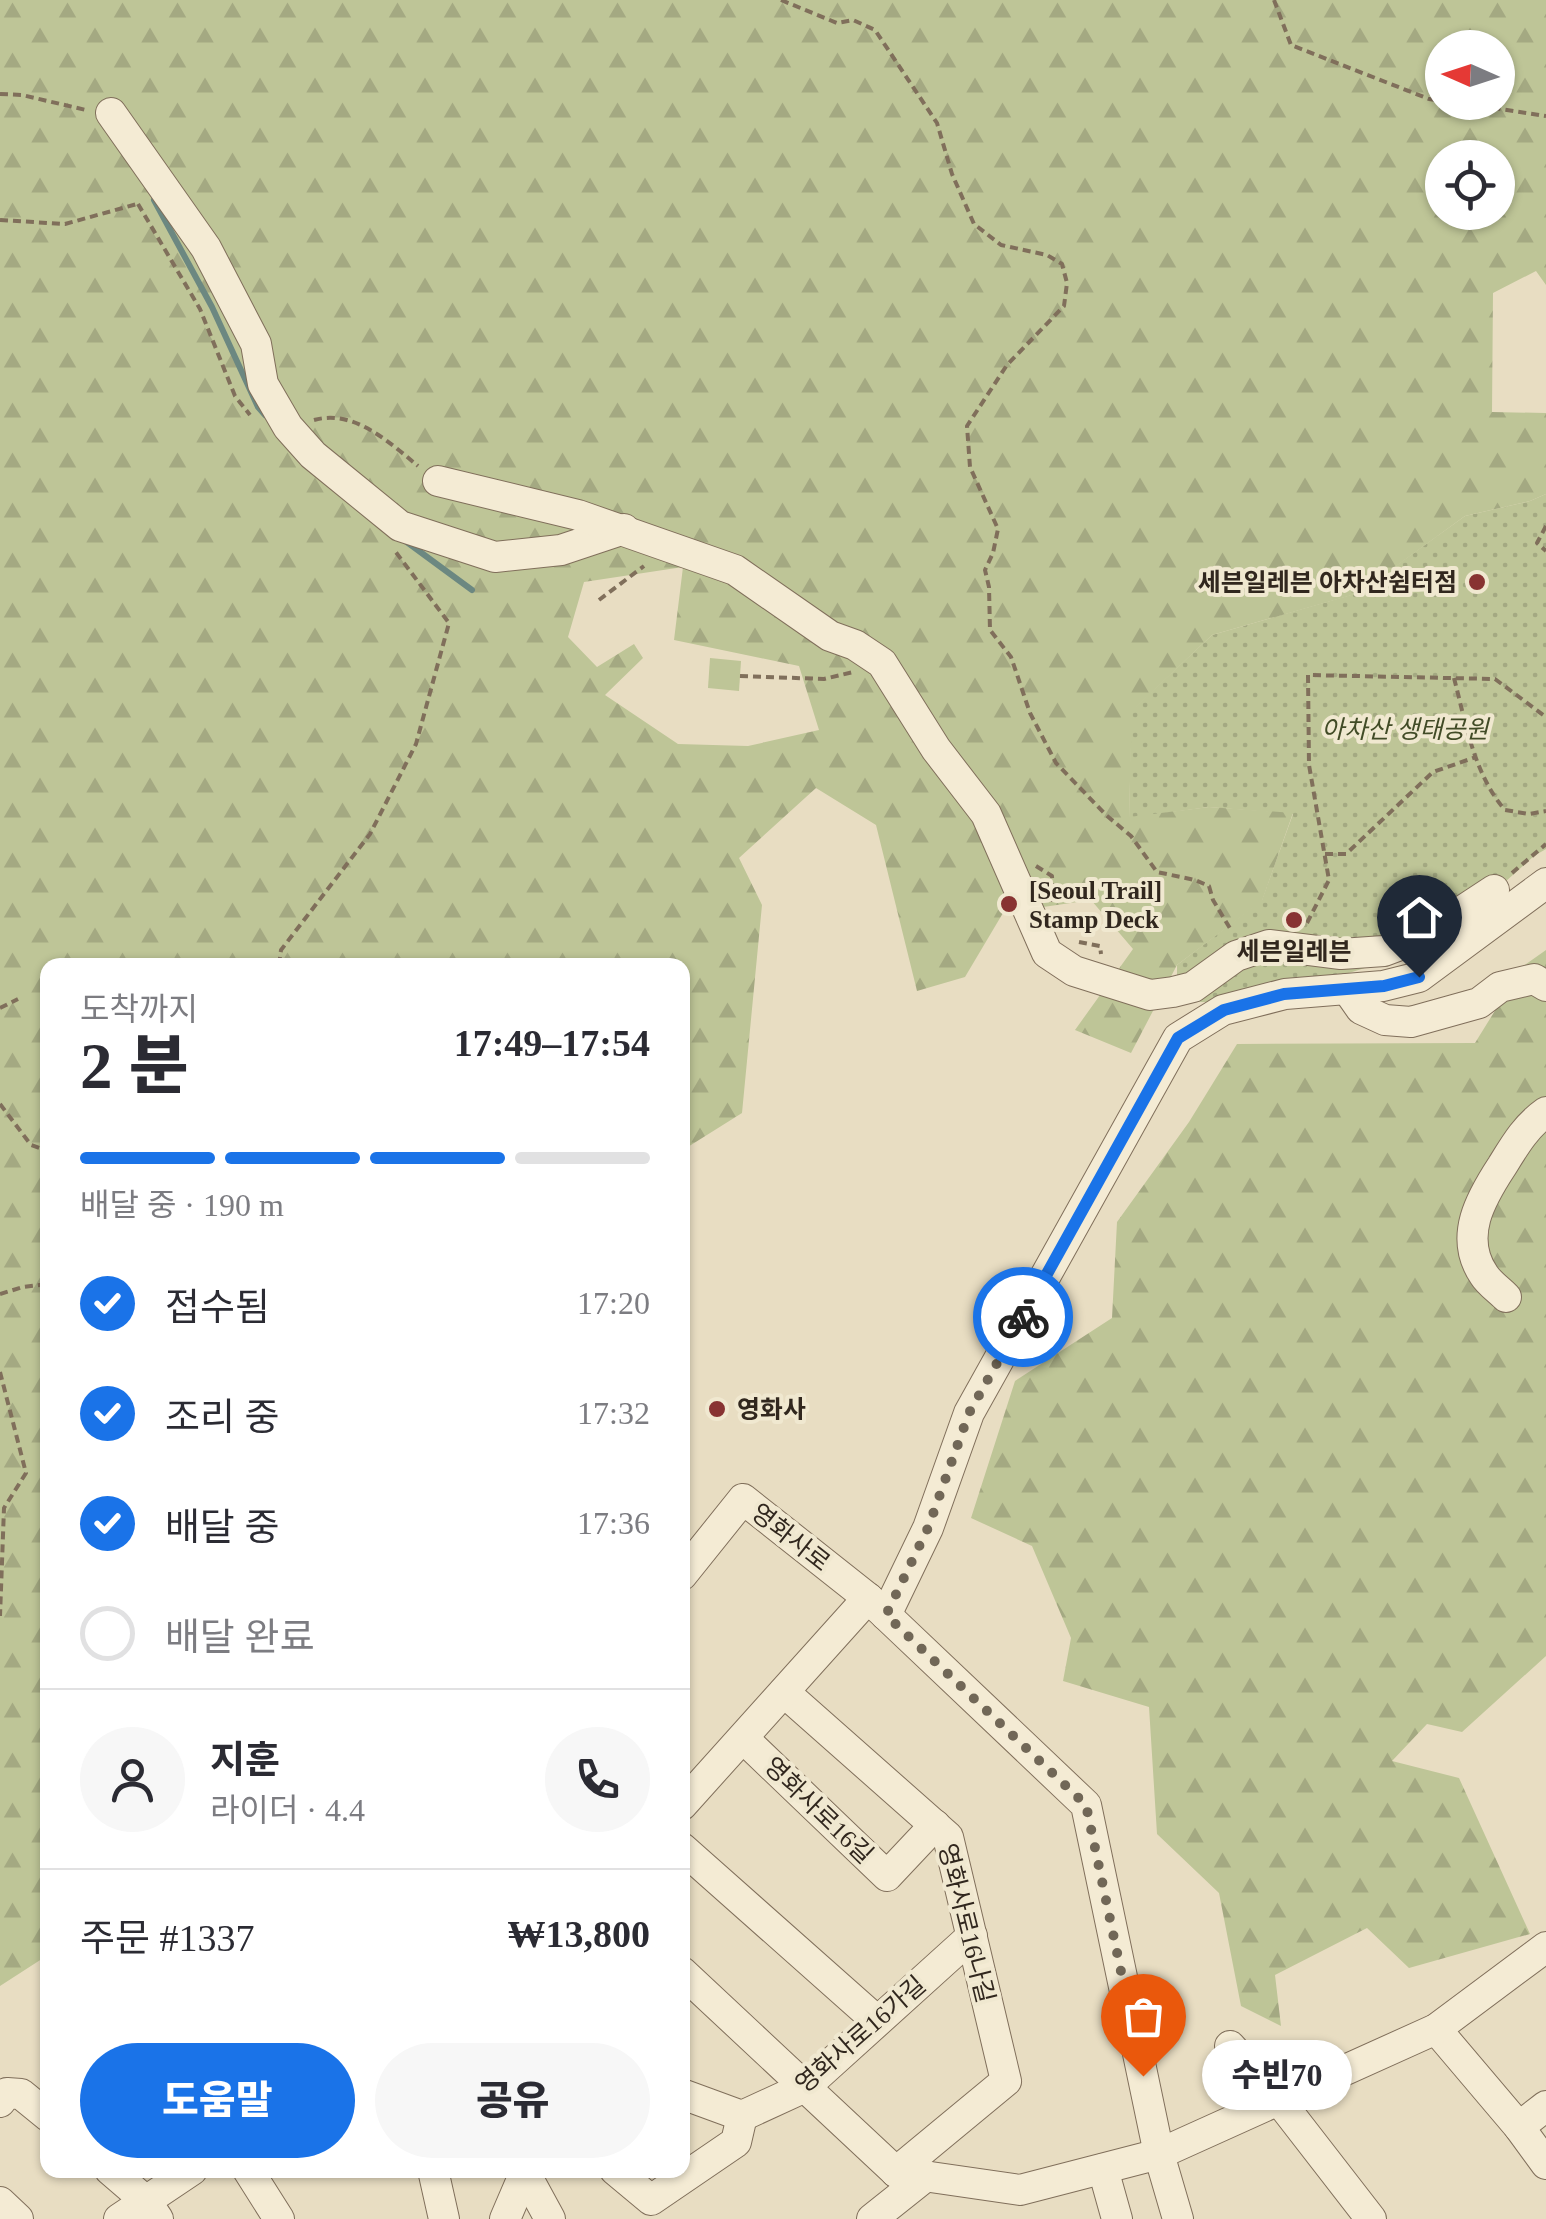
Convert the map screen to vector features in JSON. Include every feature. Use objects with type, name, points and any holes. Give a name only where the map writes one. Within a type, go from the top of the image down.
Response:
[{"type":"street","points":[[111,113],[206,248],[256,344],[273,427],[400,526],[435,540],[495,557],[562,550],[624,529]]},
{"type":"street","points":[[438,482],[578,514],[735,570],[830,636],[855,645],[882,663],[936,749],[986,814],[1047,953],[1074,971],[1150,994],[1192,987],[1236,956],[1269,945],[1341,954],[1384,951],[1436,930],[1494,890]]},
{"type":"street","points":[[1178,2219],[1159,2154],[1086,1805],[877,1606],[928,1528],[969,1413],[1178,1038],[1224,1010],[1284,994],[1384,986],[1419,977],[1546,883]]},
{"type":"street","points":[[1347,989],[1361,1010],[1385,1020],[1410,1022],[1479,1003],[1500,987],[1534,979],[1546,986]]},
{"type":"street","points":[[1506,1296],[1482,1274],[1472,1224],[1480,1200],[1524,1129],[1546,1112]]},
{"type":"street","name":"영화사로","points":[[690,1565],[743,1499],[877,1606]]},
{"type":"street","name":"영화사로16길","points":[[690,1796],[784,1692],[877,1606]]},
{"type":"street","name":"영화사로16나길","points":[[784,1692],[948,1836],[1006,2081],[911,2174]]},
{"type":"street","name":"영화사로16길","points":[[743,1738],[888,1876],[935,1825]]},
{"type":"street","points":[[690,1855],[878,2022]]},
{"type":"street","name":"영화사로16가길","points":[[742,2116],[805,2087],[972,1936]]},
{"type":"street","points":[[690,1979],[805,2087],[911,2174],[1020,2190],[1159,2154],[1436,2029],[1546,1948]]},
{"type":"street","points":[[1436,2029],[1546,2164]]},
{"type":"street","points":[[1230,2046],[1278,2099],[1371,2219]]},
{"type":"street","points":[[0,2102],[7,2093],[21,2094],[40,2109]]},
{"type":"street","points":[[690,2097],[742,2116],[736,2142],[690,2173]]},
{"type":"street","points":[[1519,2127],[1546,2106]]},
{"type":"street","points":[[1103,2168],[1117,2219]]},
{"type":"street","points":[[872,2219],[911,2174]]},
{"type":"street","points":[[118,2178],[152,2210]]},
{"type":"street","points":[[119,2219],[152,2210],[184,2178]]},
{"type":"street","points":[[253,2178],[279,2219]]},
{"type":"street","points":[[436,2178],[444,2219]]},
{"type":"street","points":[[505,2219],[522,2178]]},
{"type":"street","points":[[529,2178],[550,2219]]},
{"type":"street","points":[[625,2178],[651,2200],[683,2178]]},
{"type":"street","points":[[0,2202],[18,2219]]},
{"type":"path","points":[[781,0],[837,23],[853,20],[876,30],[937,123],[952,174],[974,224],[1001,245],[1047,255],[1062,264],[1067,283],[1064,306],[1007,365],[967,426],[970,466],[998,529],[993,554],[984,570],[989,587],[990,630],[1010,657],[1030,713],[1056,762],[1106,815],[1132,836],[1157,872],[1210,886],[1213,900],[1248,952]]},
{"type":"path","points":[[1274,0],[1292,45],[1425,97]]},
{"type":"path","points":[[0,94],[22,94],[69,108],[111,113]]},
{"type":"path","points":[[1515,111],[1546,116]]},
{"type":"path","points":[[0,220],[65,224],[138,204],[200,309],[236,396],[273,427],[331,415],[375,431],[438,482]]},
{"type":"path","points":[[1546,526],[1537,542],[1546,552]]},
{"type":"path","points":[[280,958],[281,950],[370,834],[416,744],[449,623],[390,544]]},
{"type":"path","points":[[600,600],[668,548]]},
{"type":"path","points":[[740,676],[838,678],[874,658]]},
{"type":"path","points":[[1294,949],[1329,880],[1309,765],[1308,675],[1494,679],[1546,717]]},
{"type":"path","points":[[1454,678],[1489,792],[1505,810],[1529,814],[1546,810]]},
{"type":"path","points":[[1325,854],[1346,854],[1433,772],[1476,757]]},
{"type":"path","points":[[1494,890],[1546,844]]},
{"type":"path","points":[[0,1008],[18,999]]},
{"type":"path","points":[[0,1104],[31,1146],[40,1149]]},
{"type":"path","points":[[0,1294],[40,1285]]},
{"type":"path","points":[[0,1372],[26,1473],[4,1508],[0,1616]]},
{"type":"green space","points":[[0,0],[1546,0],[1546,285],[1536,271],[1493,293],[1492,412],[1546,413],[1546,494],[1465,516],[1359,593],[1212,635],[1132,711],[1129,817],[1209,807],[1293,813],[1262,901],[1177,965],[1131,1053],[1075,1030],[1133,949],[1091,900],[1003,913],[965,977],[917,991],[876,825],[816,788],[739,858],[762,905],[742,1113],[690,1146],[690,958],[40,958],[40,1960],[0,1986]],"holes":[[[683,567],[674,640],[799,666],[819,730],[748,746],[678,744],[605,695],[643,658],[634,644],[597,667],[568,637],[584,582]]]},
{"type":"green space","name":"아차산 생태공원","points":[[1546,494],[1546,849],[1432,947],[1336,977],[1227,1003],[1177,1001],[1177,965],[1262,900],[1293,814],[1209,807],[1129,818],[1131,711],[1212,635],[1358,593],[1465,516]]},
{"type":"green space","points":[[710,658],[741,661],[739,691],[708,688]]},
{"type":"green space","points":[[1546,950],[1546,1656],[1462,1732],[1427,1724],[1392,1761],[1459,1778],[1530,1934],[1409,1968],[1367,1928],[1275,1975],[1281,2026],[1241,2006],[1219,1893],[1157,1834],[1149,1707],[1063,1681],[1071,1638],[1032,1546],[971,1518],[1015,1381],[1112,1318],[1117,1222],[1189,1122],[1237,1044],[1475,1043],[1522,967]]},
{"type":"waterway","points":[[154,200],[265,415]]},
{"type":"waterway","points":[[404,540],[472,590]]},
{"type":"way so far","points":[[1023,1317],[969,1413],[928,1528],[886,1615],[1086,1805],[1143,2076]]},
{"type":"place","name":"세븐일레븐 아차산쉼터점","points":[[1477,582]]},
{"type":"place","name":"[Seoul Trail] Stamp Deck","points":[[1009,904]]},
{"type":"place","name":"세븐일레븐","points":[[1294,920]]},
{"type":"place","name":"영화사","points":[[717,1409]]},
{"type":"place","name":"수빈70","points":[[1143,2076]]},
{"type":"route","points":[[1023,1317],[1178,1038],[1224,1010],[1284,994],[1384,986],[1419,977]]}]
